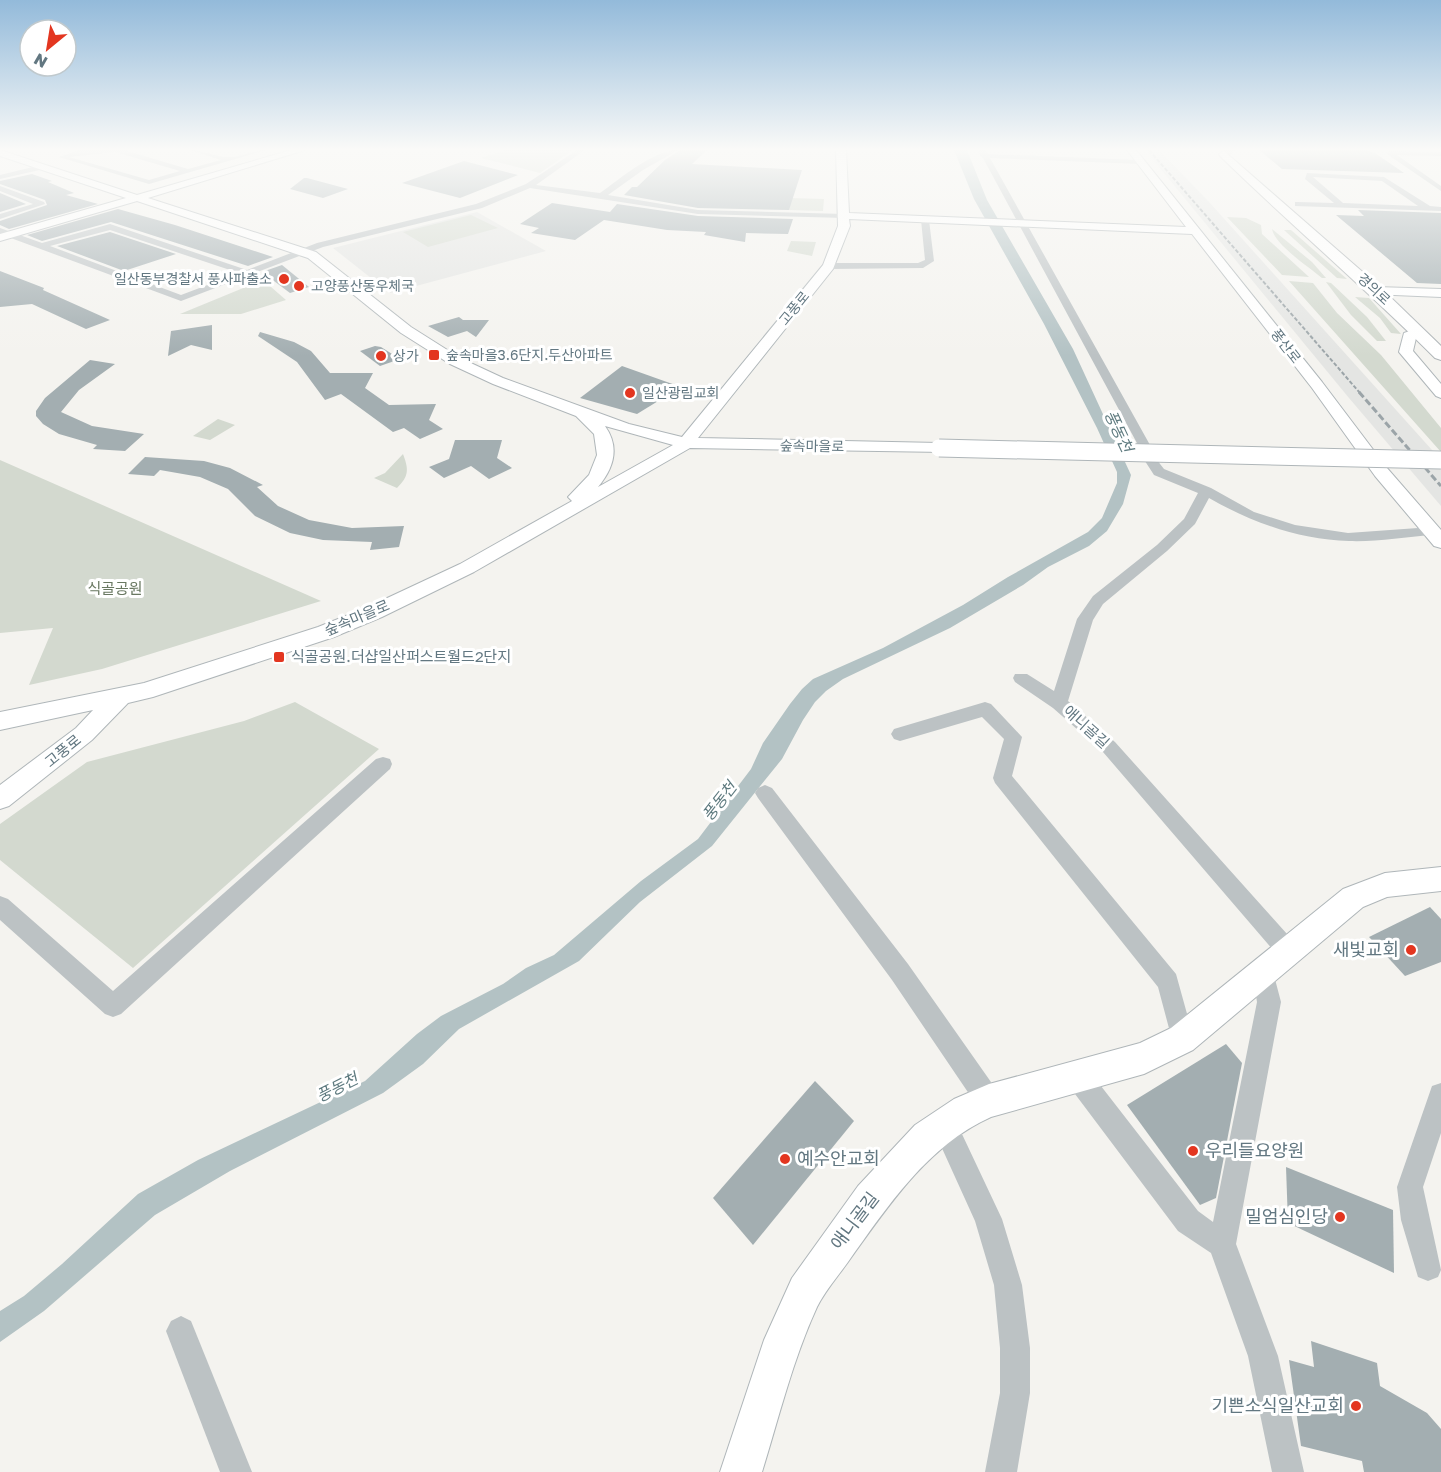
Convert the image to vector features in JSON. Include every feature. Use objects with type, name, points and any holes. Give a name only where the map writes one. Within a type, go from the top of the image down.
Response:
[{"type":"main road","points":[[3,234],[60,219]]},
{"type":"main road","name":"숲속마을로","points":[[201,219],[302,252],[320,261],[406,330],[455,361],[498,381],[624,428],[686,443],[1441,460]]},
{"type":"main road","name":"고풍로","points":[[686,443],[829,266],[845,219]]},
{"type":"main road","points":[[900,219],[1194,231]]},
{"type":"main road","name":"풍산로","points":[[1184,219],[1371,458],[1437,537]]},
{"type":"main road","name":"경의로","points":[[1293,219],[1334,250],[1441,344]]},
{"type":"main road","points":[[1328,234],[1335,241],[1334,250]]},
{"type":"main road","points":[[1381,291],[1441,293]]},
{"type":"main road","name":"경의로","points":[[1381,291],[1441,355]]},
{"type":"main road","points":[[1418,332],[1409,336],[1406,352],[1441,393]]},
{"type":"main road","points":[[531,532],[591,486],[606,459],[603,435],[583,414]]},
{"type":"main road","name":"숲속마을로","points":[[0,721],[145,691],[326,632],[410,595],[531,532],[686,443]]},
{"type":"main road","points":[[913,448],[938,453],[1091,450],[1371,458]]},
{"type":"main road","name":"고풍로","points":[[0,799],[84,734],[120,696]]},
{"type":"main road","name":"애니골길","points":[[741,1472],[784,1340],[805,1291],[871,1198],[927,1137],[944,1124],[989,1101],[1144,1058],[1182,1039],[1362,893],[1385,885],[1441,879]]},
{"type":"street","points":[[3,234],[42,246],[181,298],[302,252],[352,236],[425,219]]},
{"type":"street","points":[[1014,219],[1141,451],[1159,472],[1206,490],[1249,515],[1293,529],[1348,537],[1437,537]]},
{"type":"street","points":[[829,266],[920,266],[930,261],[926,220]]},
{"type":"street","points":[[42,246],[110,227],[248,273]]},
{"type":"street","name":"애니골길","points":[[1206,490],[1190,520],[1162,548],[1098,600],[1085,619],[1059,703],[1109,747],[1276,962],[1222,1244]]},
{"type":"street","points":[[1021,678],[1059,703]]},
{"type":"street","points":[[900,734],[984,709],[1013,737],[1002,778],[1168,982],[1182,1039]]},
{"type":"street","points":[[0,906],[113,1006],[383,764]]},
{"type":"street","points":[[765,793],[900,972],[989,1101]]},
{"type":"street","points":[[1078,1077],[1188,1221],[1222,1244],[1263,1356],[1288,1472]]},
{"type":"street","points":[[1428,1267],[1415,1220],[1410,1187],[1441,1095]]},
{"type":"street","points":[[944,1124],[988,1219],[1008,1285],[1015,1348],[1016,1393],[1001,1472]]},
{"type":"street","points":[[181,1330],[236,1472]]},
{"type":"shaded area","points":[[450,219],[489,219],[546,251],[390,293],[333,248]]},
{"type":"shaded area","points":[[985,219],[998,219],[1073,349],[1131,475],[1123,504],[1107,531],[1089,546],[1048,567],[1023,585],[950,628],[843,679],[826,691],[803,720],[782,759],[712,846],[640,902],[579,961],[459,1029],[423,1064],[383,1093],[230,1171],[155,1215],[44,1311],[0,1342],[0,1311],[24,1296],[62,1264],[138,1194],[198,1160],[365,1081],[417,1034],[441,1016],[503,984],[526,968],[554,955],[641,881],[698,839],[751,769],[763,743],[790,704],[813,679],[883,648],[963,605],[1088,532],[1102,518],[1117,483],[1117,472],[1044,324]]},
{"type":"shaded area","points":[[1202,219],[1224,219],[1441,460],[1441,506]]},
{"type":"green space","points":[[456,219],[479,219],[498,228],[428,247],[403,232]]},
{"type":"green space","points":[[1229,219],[1247,219],[1261,225],[1262,234],[1309,277],[1282,275]]},
{"type":"green space","points":[[1272,229],[1312,262],[1326,278],[1322,278],[1286,249],[1274,235]]},
{"type":"green space","points":[[1284,230],[1291,230],[1347,279],[1337,278]]},
{"type":"green space","points":[[791,241],[816,242],[812,256],[787,251]]},
{"type":"green space","points":[[263,280],[286,300],[241,314],[180,314]]},
{"type":"green space","points":[[1289,281],[1313,283],[1337,313],[1381,355],[1441,428],[1441,452]]},
{"type":"green space","points":[[1326,282],[1331,283],[1367,317],[1386,341],[1377,341],[1351,315]]},
{"type":"green space","points":[[1355,297],[1369,298],[1401,334],[1391,333],[1380,318]]},
{"type":"green space","points":[[218,419],[235,425],[210,440],[193,436]]},
{"type":"green space","points":[[403,454],[407,473],[397,488],[374,478],[385,473]]},
{"type":"green space","name":"식골공원","points":[[0,460],[321,601],[102,669],[29,685],[53,628],[0,633]]},
{"type":"green space","points":[[295,702],[379,749],[133,968],[0,860],[0,824],[87,762],[244,721]]},
{"type":"building","points":[[7,219],[46,219],[9,229],[0,225],[0,221]]},
{"type":"building","points":[[84,219],[153,219],[273,257],[248,266],[111,222],[42,241],[27,235]]},
{"type":"building","points":[[528,219],[793,219],[788,234],[746,233],[745,242],[704,235],[706,232],[667,230],[604,220],[575,240],[531,233],[539,228],[520,224]]},
{"type":"building","points":[[1340,219],[1441,219],[1441,284],[1417,283]]},
{"type":"building","points":[[110,232],[176,254],[124,271],[57,246]]},
{"type":"building","points":[[282,265],[309,287],[290,293],[262,272]]},
{"type":"building","points":[[0,271],[44,288],[43,290],[110,320],[86,329],[32,304],[0,307]]},
{"type":"building","points":[[459,317],[463,320],[489,320],[476,337],[467,331],[448,337],[428,326]]},
{"type":"building","points":[[212,325],[212,350],[191,345],[168,356],[171,331]]},
{"type":"building","points":[[260,332],[294,342],[311,351],[330,373],[373,373],[365,388],[389,405],[436,404],[429,420],[443,429],[420,439],[404,428],[393,432],[341,394],[325,400],[297,362],[258,336]]},
{"type":"building","name":"상가","points":[[375,346],[381,347],[400,359],[380,366],[360,351]]},
{"type":"building","points":[[90,360],[115,364],[79,390],[61,412],[92,426],[144,434],[125,451],[93,449],[97,445],[59,434],[43,424],[36,416],[36,411],[45,398]]},
{"type":"building","name":"일산광림교회","points":[[622,366],[681,387],[637,414],[580,398]]},
{"type":"building","points":[[455,440],[502,440],[497,458],[512,468],[489,479],[471,466],[444,478],[429,467],[449,459]]},
{"type":"building","points":[[145,457],[204,461],[230,468],[263,485],[257,487],[278,506],[309,520],[352,528],[404,526],[399,547],[370,550],[372,542],[323,540],[290,533],[255,516],[228,489],[200,477],[160,470],[154,476],[128,474]]},
{"type":"building","name":"새빛교회","points":[[1430,907],[1441,919],[1441,962],[1405,976],[1369,937]]},
{"type":"building","name":"우리들요양원","points":[[1226,1044],[1242,1063],[1216,1198],[1200,1205],[1127,1105]]},
{"type":"building","name":"예수안교회","points":[[815,1081],[854,1121],[753,1245],[713,1198]]},
{"type":"building","name":"밀엄심인당","points":[[1286,1167],[1393,1210],[1394,1273],[1288,1223]]},
{"type":"building","name":"기쁜소식일산교회","points":[[1311,1341],[1377,1363],[1380,1386],[1427,1413],[1441,1429],[1441,1472],[1364,1472],[1362,1461],[1301,1446],[1289,1360],[1314,1367]]},
{"type":"railway","points":[[1209,219],[1360,393]]},
{"type":"railway","points":[[1359,392],[1441,486]]},
{"type":"place","name":"일산동부경찰서 풍사파출소","points":[[284,279]]},
{"type":"place","name":"고양풍산동우체국","points":[[299,286]]},
{"type":"place","name":"숲속마을3.6단지.두산아파트","points":[[434,355]]},
{"type":"place","name":"상가","points":[[381,356]]},
{"type":"place","name":"일산광림교회","points":[[630,393]]},
{"type":"place","name":"식골공원.더샵일산퍼스트월드2단지","points":[[279,657]]},
{"type":"place","name":"새빛교회","points":[[1411,950]]},
{"type":"place","name":"우리들요양원","points":[[1193,1151]]},
{"type":"place","name":"예수안교회","points":[[785,1159]]},
{"type":"place","name":"밀엄심인당","points":[[1340,1217]]},
{"type":"place","name":"기쁜소식일산교회","points":[[1356,1406]]},
{"type":"water label","name":"풍동천","points":[[1119,431]]},
{"type":"water label","name":"풍동천","points":[[719,801]]},
{"type":"water label","name":"풍동천","points":[[337,1087]]}]
